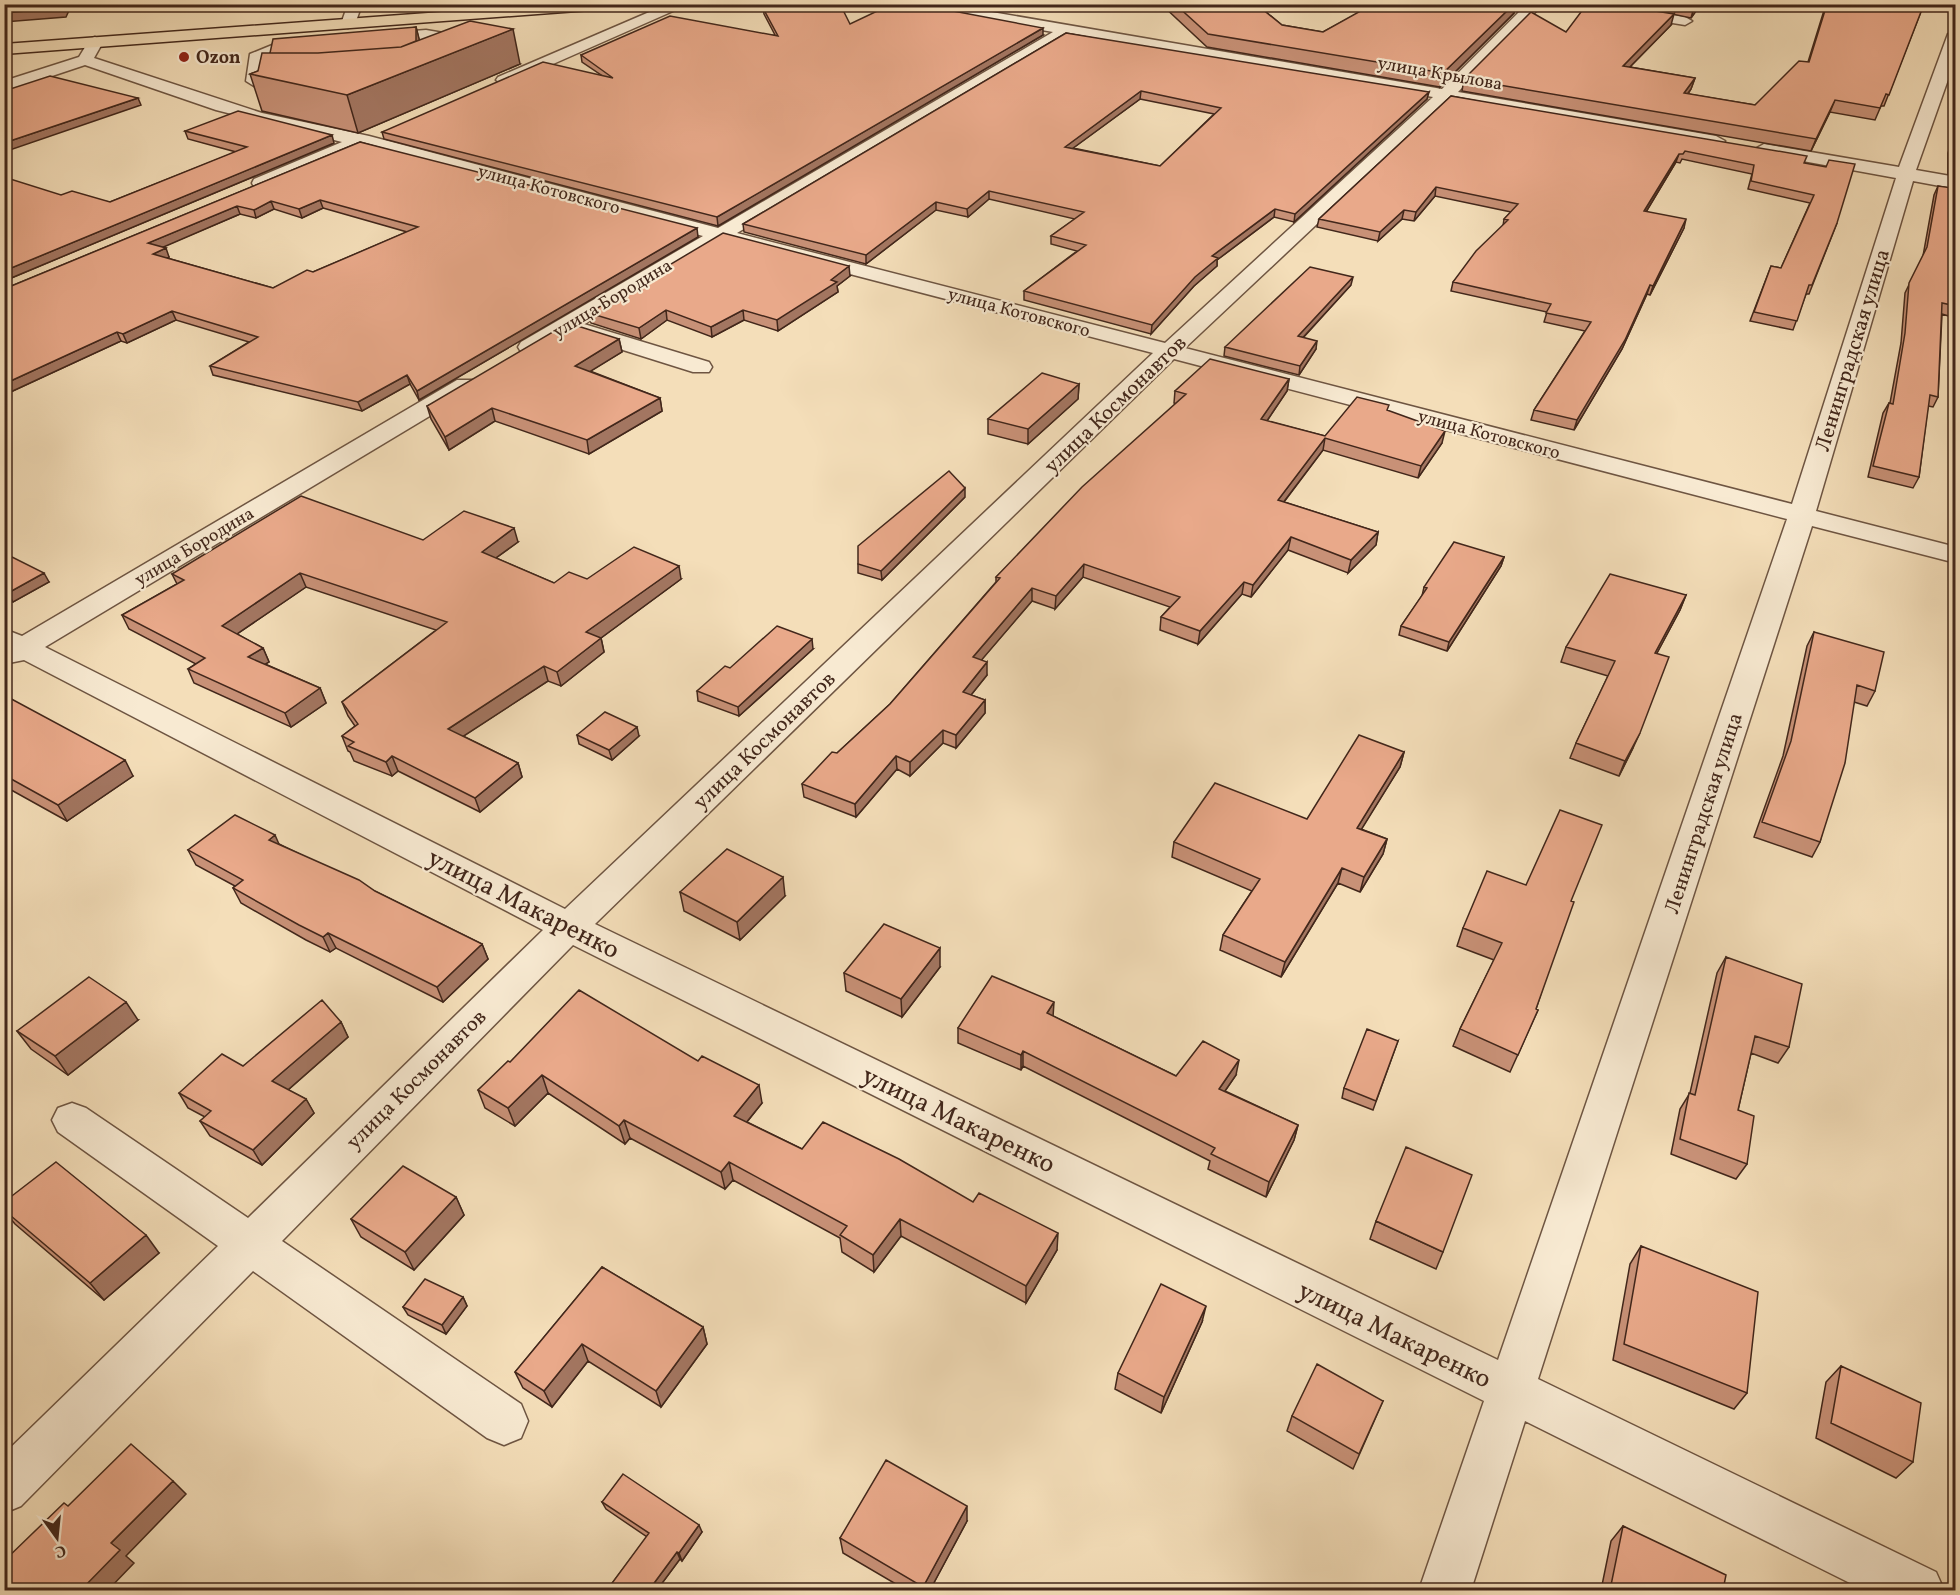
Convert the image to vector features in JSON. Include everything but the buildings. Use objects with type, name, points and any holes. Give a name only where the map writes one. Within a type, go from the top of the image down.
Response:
[{"type":"main road","points":[[4,49],[90,51],[507,8],[617,4]]},
{"type":"street","points":[[348,24],[355,4]]},
{"type":"street","points":[[490,86],[682,4]]},
{"type":"street","name":"улица Крылова","points":[[917,4],[1729,143]]},
{"type":"street","name":"улица Космонавтов","points":[[4,1489],[569,927],[1169,351],[1446,94],[1536,4]]},
{"type":"street","points":[[1581,4],[1685,21]]},
{"type":"street","name":"улица Бородина","points":[[514,356],[1065,31]]},
{"type":"street","name":"Ленинградская улица","points":[[1445,1590],[1802,515],[1906,174],[1956,34]]},
{"type":"street","points":[[359,40],[426,35],[492,47]]},
{"type":"street","points":[[308,82],[254,81],[256,57],[282,46],[326,43]]},
{"type":"street","points":[[451,54],[472,43]]},
{"type":"street","points":[[4,87],[90,51]]},
{"type":"street","name":"улица Котовского","points":[[90,51],[198,100],[303,130],[361,141],[1956,555]]},
{"type":"street","points":[[524,53],[555,59]]},
{"type":"street","points":[[242,191],[382,132]]},
{"type":"street","points":[[1752,147],[1956,183]]},
{"type":"street","points":[[566,325],[701,367]]},
{"type":"street","name":"улица Бородина","points":[[11,648],[484,374]]},
{"type":"street","name":"улица Макаренко","points":[[11,648],[569,927],[1918,1590]]},
{"type":"street","points":[[72,1120],[252,1243],[504,1421]]},
{"type":"place","name":"Ozon","points":[[184,57]]}]
